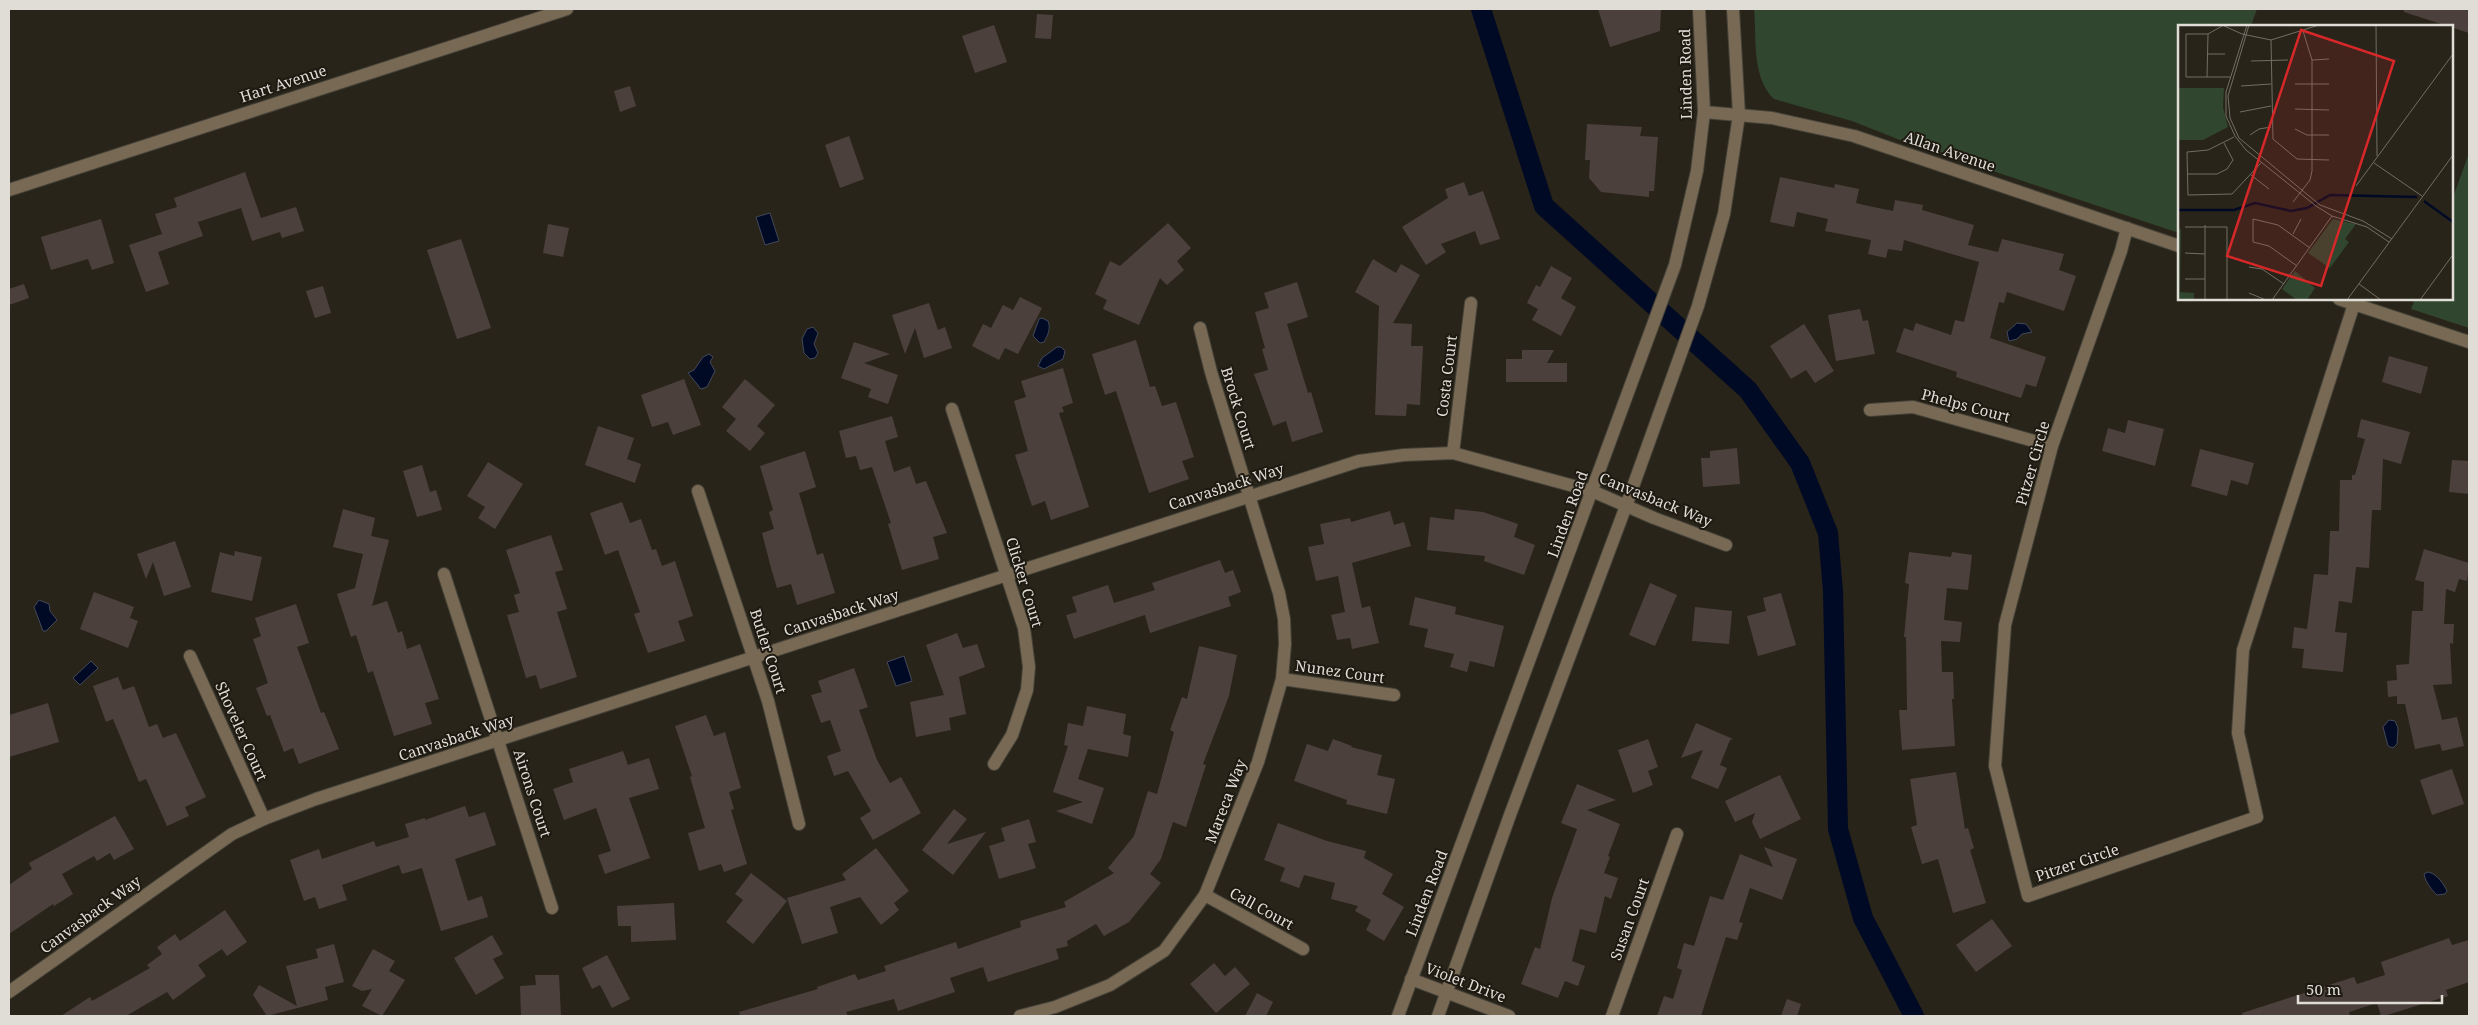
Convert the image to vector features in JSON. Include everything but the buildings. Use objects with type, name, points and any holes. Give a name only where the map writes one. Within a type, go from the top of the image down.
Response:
[{"type":"street","name":"Hart Avenue","points":[[9,190],[567,9]]},
{"type":"street","name":"Linden Road","points":[[1398,1016],[1669,283],[1697,171],[1704,112],[1699,9]]},
{"type":"street","points":[[1438,1016],[1510,814],[1626,506],[1698,306],[1724,214],[1739,115],[1733,9]]},
{"type":"street","name":"Allan Avenue","points":[[1704,112],[1772,118],[1854,136],[2178,246]]},
{"type":"street","name":"Pitzer Circle","points":[[2126,228],[2121,251],[2052,446],[2005,626],[1995,766],[2028,896],[2256,817],[2238,733],[2243,650],[2354,304]]},
{"type":"street","points":[[2342,300],[2469,342]]},
{"type":"street","name":"Costa Court","points":[[1453,453],[1471,303]]},
{"type":"street","name":"Brock Court","points":[[1200,328],[1211,372],[1250,496]]},
{"type":"street","name":"Phelps Court","points":[[1870,410],[1913,407],[2052,446]]},
{"type":"street","name":"Clicker Court","points":[[952,408],[1024,628],[1028,667],[1027,690],[1012,736],[994,764]]},
{"type":"street","name":"Canvasback Way","points":[[9,992],[232,834],[264,819],[316,799],[1359,461],[1404,455],[1453,453],[1592,491],[1726,544]]},
{"type":"street","name":"Butler Court","points":[[698,491],[768,701],[799,824]]},
{"type":"street","name":"Mareca Way","points":[[1020,1016],[1057,1012],[1110,985],[1164,950],[1206,895],[1258,762],[1282,679],[1285,644],[1284,619],[1279,593],[1250,496]]},
{"type":"street","name":"Airons Court","points":[[444,574],[552,908]]},
{"type":"street","name":"Shoveler Court","points":[[190,656],[264,819]]},
{"type":"street","name":"Nunez Court","points":[[1282,679],[1394,695]]},
{"type":"street","name":"Susan Court","points":[[1612,1016],[1678,834]]},
{"type":"street","name":"Call Court","points":[[1206,895],[1303,949]]},
{"type":"street","name":"Violet Drive","points":[[1411,979],[1509,1016]]},
{"type":"green space","points":[[1754,9],[2257,9],[2251,25],[2178,25],[2178,233],[1900,140],[1852,121],[1774,99],[1767,90],[1758,69]]},
{"type":"green space","points":[[2469,153],[2469,328],[2411,309],[2415,300],[2453,300],[2453,197]]},
{"type":"water","points":[[770,213],[779,241],[765,245],[756,217]]},
{"type":"water","points":[[1042,318],[1048,321],[1049,329],[1044,342],[1040,343],[1033,336],[1039,319]]},
{"type":"water","points":[[2017,323],[2026,324],[2032,332],[2022,334],[2017,339],[2009,341],[2007,332]]},
{"type":"water","points":[[813,327],[818,333],[814,344],[818,353],[815,358],[810,359],[804,353],[802,339],[807,329]]},
{"type":"water","points":[[1057,347],[1061,347],[1065,351],[1063,359],[1044,369],[1038,366],[1042,358]]},
{"type":"water","points":[[709,354],[713,357],[710,362],[715,371],[707,387],[701,389],[688,373],[694,370],[703,357]]},
{"type":"water","points":[[39,600],[49,604],[50,611],[57,620],[46,631],[43,631],[34,607]]},
{"type":"water","points":[[904,656],[912,681],[896,686],[887,662]]},
{"type":"water","points":[[91,661],[98,668],[80,685],[73,678]]},
{"type":"water","points":[[2389,720],[2395,721],[2398,728],[2397,744],[2393,748],[2388,746],[2383,727]]},
{"type":"water","points":[[2428,872],[2434,874],[2442,882],[2447,891],[2445,894],[2437,895],[2431,888],[2424,874]]},
{"type":"waterway","points":[[1481,9],[1544,206],[1748,390],[1800,463],[1828,533],[1833,591],[1838,829],[1863,918],[1914,1016]]}]
